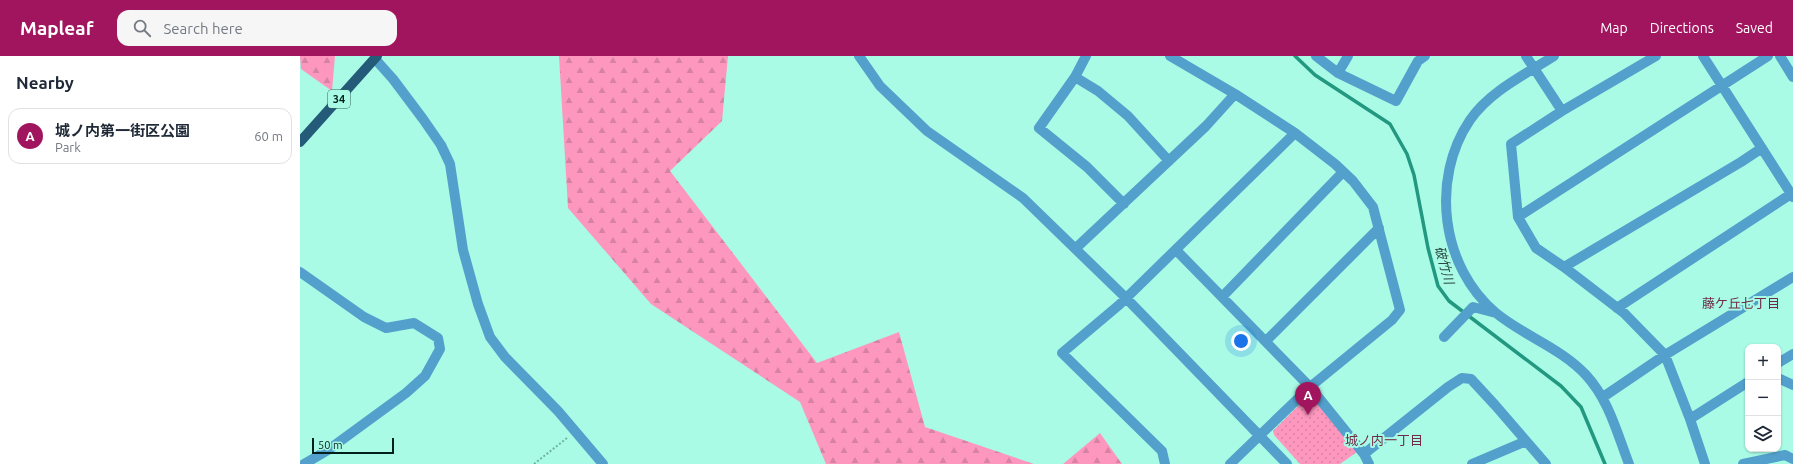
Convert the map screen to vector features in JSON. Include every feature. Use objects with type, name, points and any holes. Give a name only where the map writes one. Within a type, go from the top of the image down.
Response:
[{"type":"main road","name":"34","points":[[300,142],[376,57]]},
{"type":"street","points":[[859,56],[880,86],[927,131],[1023,198],[1076,248],[1103,278],[1126,298],[1287,464]]},
{"type":"street","points":[[1086,56],[1075,77],[1039,128],[1087,167],[1124,204]]},
{"type":"street","points":[[1170,56],[1235,94],[1295,133],[1353,181],[1373,207],[1380,228],[1400,310],[1392,320],[1310,387],[1261,436],[1230,464]]},
{"type":"street","points":[[1316,56],[1338,73],[1396,101],[1418,61],[1425,56]]},
{"type":"street","points":[[1338,73],[1348,56]]},
{"type":"street","points":[[1526,56],[1562,111]]},
{"type":"street","points":[[1554,56],[1502,89],[1485,102],[1470,120],[1452,158],[1446,183],[1446,205],[1449,234],[1456,255],[1467,278],[1479,296],[1496,312],[1571,362],[1586,375],[1603,397],[1629,464]]},
{"type":"street","points":[[1656,56],[1562,111],[1511,144],[1518,217],[1536,248],[1564,266],[1617,308],[1665,355],[1690,419],[1705,464]]},
{"type":"street","points":[[1617,308],[1792,195],[1721,87],[1703,56]]},
{"type":"street","points":[[1518,217],[1768,56]]},
{"type":"street","points":[[1780,56],[1793,77]]},
{"type":"street","points":[[376,57],[441,145],[450,164],[463,250],[478,304],[490,337],[505,357],[576,431],[603,464]]},
{"type":"street","points":[[1075,77],[1098,91],[1128,116],[1169,161]]},
{"type":"street","points":[[1076,248],[1206,126],[1235,94]]},
{"type":"street","points":[[1165,464],[1162,451],[1062,353],[1126,298],[1295,133]]},
{"type":"street","points":[[1564,266],[1762,148]]},
{"type":"street","points":[[1222,298],[1343,172]]},
{"type":"street","points":[[1266,341],[1380,228]]},
{"type":"street","points":[[1176,250],[1310,387],[1364,454],[1369,464]]},
{"type":"street","points":[[300,272],[364,317],[386,328],[414,323],[438,338],[440,349],[425,376],[406,393],[341,441],[304,464]]},
{"type":"street","points":[[1603,397],[1665,355],[1793,277]]},
{"type":"street","points":[[1444,337],[1473,307],[1496,312]]},
{"type":"street","points":[[1781,361],[1793,354]]},
{"type":"street","points":[[1364,454],[1448,387],[1462,378],[1471,379],[1546,464]]},
{"type":"street","points":[[1781,379],[1793,385]]},
{"type":"street","points":[[1690,419],[1745,384]]},
{"type":"street","points":[[1472,464],[1526,441]]},
{"type":"street","points":[[1743,464],[1785,455],[1793,459]]},
{"type":"path","points":[[534,464],[576,431]]},
{"type":"green space","points":[[300,56],[335,56],[332,91],[301,69]]},
{"type":"green space","points":[[559,56],[728,56],[722,121],[670,171],[817,363],[899,332],[925,427],[1034,464],[826,464],[800,402],[651,304],[568,208]]},
{"type":"green space","points":[[1306,398],[1313,398],[1357,452],[1340,464],[1300,464],[1274,435],[1273,431]]},
{"type":"green space","points":[[1100,433],[1122,464],[1063,464]]},
{"type":"waterway","name":"破竹川","points":[[1295,56],[1315,75],[1390,124],[1407,154],[1414,175],[1428,248],[1438,286],[1449,301],[1561,386],[1581,407],[1605,464]]},
{"type":"place","name":"城ノ内第一街区公園","points":[[1308,415]]},
{"type":"district","name":"藤ケ丘七丁目","points":[[1741,303]]},
{"type":"district","name":"城ノ内一丁目","points":[[1384,440]]}]
